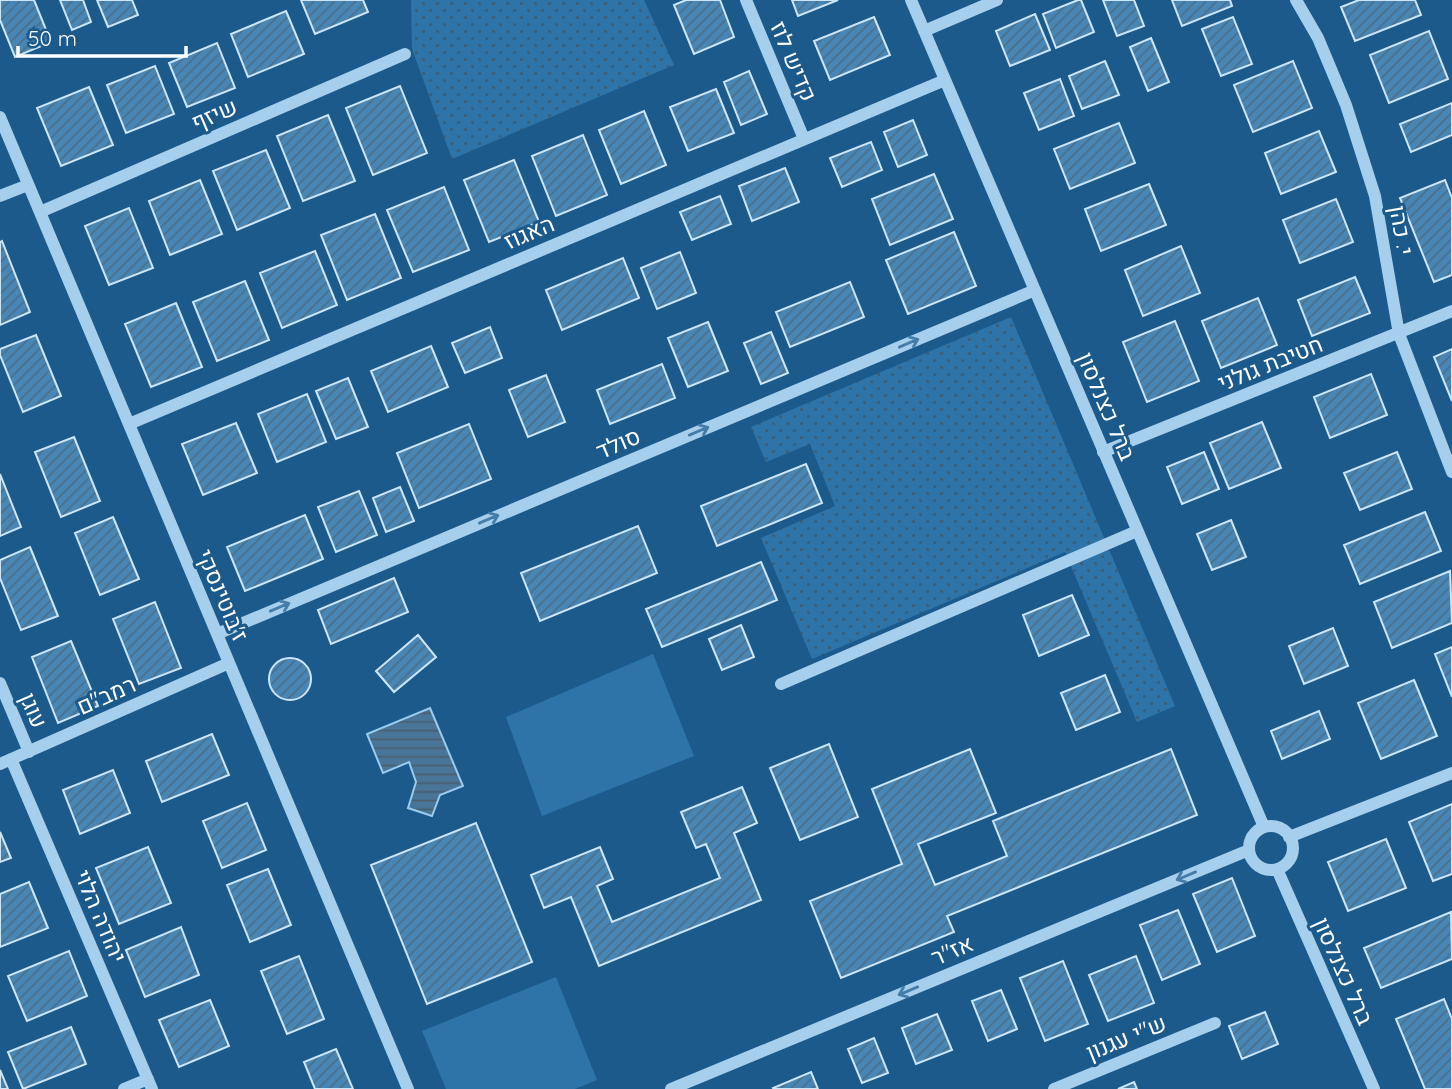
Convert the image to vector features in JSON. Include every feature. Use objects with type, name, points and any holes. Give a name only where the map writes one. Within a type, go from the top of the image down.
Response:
[{"type":"street","name":"קדיש לוז","points":[[746,0],[804,139]]},
{"type":"street","name":"ברל כצנלסון","points":[[911,0],[1264,827]]},
{"type":"street","points":[[924,31],[997,0]]},
{"type":"street","name":"י. כהן","points":[[1296,0],[1318,38],[1346,105],[1374,196],[1399,334],[1452,472]]},
{"type":"street","name":"שיזף","points":[[40,212],[405,54]]},
{"type":"street","name":"האגוז","points":[[128,424],[945,80]]},
{"type":"street","name":"ז'בוטינסקי","points":[[0,117],[408,1089]]},
{"type":"street","points":[[0,196],[29,184]]},
{"type":"street","name":"סולד","points":[[217,634],[1035,290]]},
{"type":"street","name":"חטיבת גולני","points":[[1103,452],[1452,312]]},
{"type":"street","points":[[781,684],[1137,531]]},
{"type":"street","name":"רמב\"ם","points":[[5,762],[229,663]]},
{"type":"street","name":"עוגן","points":[[0,684],[29,752]]},
{"type":"street","name":"יהודה הלוי","points":[[5,762],[150,1084]]},
{"type":"street","points":[[1289,837],[1452,773]]},
{"type":"street","points":[[1264,827],[1279,827],[1289,837],[1292,845],[1288,862],[1277,869],[1264,869],[1254,862],[1249,850],[1253,836],[1264,827]]},
{"type":"street","name":"אז\"ר","points":[[671,1089],[1249,850]]},
{"type":"street","name":"ברל כצנלסון","points":[[1277,869],[1374,1089]]},
{"type":"street","name":"ש\"י עגנון","points":[[1054,1089],[1215,1023]]},
{"type":"street","points":[[124,1089],[150,1084]]},
{"type":"shaded area","points":[[411,0],[644,0],[674,65],[452,159],[412,49]]},
{"type":"shaded area","points":[[1011,317],[1175,706],[1137,722],[1065,552],[812,659],[761,538],[835,506],[810,444],[766,462],[751,427]]},
{"type":"shaded area","points":[[653,654],[694,756],[542,816],[506,717]]},
{"type":"shaded area","points":[[430,708],[463,786],[440,795],[432,816],[408,808],[416,782],[409,762],[383,773],[367,734]]},
{"type":"shaded area","points":[[556,977],[597,1080],[575,1089],[446,1089],[422,1031]]},
{"type":"building","points":[[0,0],[34,0],[51,42],[15,57],[0,20]]},
{"type":"building","points":[[60,0],[83,0],[91,22],[72,30]]},
{"type":"building","points":[[97,0],[132,0],[138,15],[108,27]]},
{"type":"building","points":[[301,0],[363,0],[368,12],[315,34]]},
{"type":"building","points":[[686,0],[720,0],[734,37],[694,54],[674,5]]},
{"type":"building","points":[[792,0],[838,0],[798,16]]},
{"type":"building","points":[[1081,0],[1094,32],[1056,48],[1043,14]]},
{"type":"building","points":[[1103,0],[1134,0],[1144,26],[1117,36]]},
{"type":"building","points":[[1172,0],[1230,0],[1232,6],[1182,26]]},
{"type":"building","points":[[1359,0],[1415,0],[1421,15],[1355,41],[1341,7]]},
{"type":"building","points":[[286,11],[304,54],[248,77],[231,34]]},
{"type":"building","points":[[1035,14],[1050,50],[1010,66],[996,31]]},
{"type":"building","points":[[874,17],[890,55],[830,80],[814,41]]},
{"type":"building","points":[[1233,17],[1252,64],[1221,76],[1202,29]]},
{"type":"building","points":[[1429,31],[1448,79],[1389,103],[1370,55]]},
{"type":"building","points":[[1151,38],[1169,82],[1148,91],[1130,47]]},
{"type":"building","points":[[217,43],[235,88],[187,107],[169,63]]},
{"type":"building","points":[[1105,61],[1119,95],[1082,109],[1069,76]]},
{"type":"building","points":[[1293,61],[1312,108],[1253,132],[1234,85]]},
{"type":"building","points":[[155,66],[174,114],[126,133],[107,85]]},
{"type":"building","points":[[749,71],[767,114],[741,125],[724,82]]},
{"type":"building","points":[[1060,79],[1074,116],[1039,130],[1024,93]]},
{"type":"building","points":[[400,86],[427,153],[373,175],[346,108]]},
{"type":"building","points":[[89,87],[113,145],[61,166],[37,108]]},
{"type":"building","points":[[716,89],[734,133],[688,151],[670,107]]},
{"type":"building","points":[[1452,103],[1452,135],[1411,152],[1400,124]]},
{"type":"building","points":[[644,111],[666,165],[621,184],[599,130]]},
{"type":"building","points":[[328,115],[355,181],[303,201],[277,136]]},
{"type":"building","points":[[913,120],[927,155],[898,167],[884,132]]},
{"type":"building","points":[[1119,123],[1135,163],[1070,189],[1054,149]]},
{"type":"building","points":[[1319,131],[1336,172],[1281,194],[1265,153]]},
{"type":"building","points":[[583,135],[607,195],[556,216],[532,156]]},
{"type":"building","points":[[871,142],[882,170],[842,187],[830,158]]},
{"type":"building","points":[[266,150],[290,208],[237,230],[213,171]]},
{"type":"building","points":[[514,160],[539,222],[489,242],[464,180]]},
{"type":"building","points":[[785,168],[799,202],[752,221],[739,186]]},
{"type":"building","points":[[934,174],[953,219],[890,245],[872,199]]},
{"type":"building","points":[[200,180],[222,234],[170,255],[149,201]]},
{"type":"building","points":[[1445,180],[1452,198],[1452,275],[1434,282],[1400,198]]},
{"type":"building","points":[[1149,184],[1166,225],[1101,251],[1085,209]]},
{"type":"building","points":[[444,187],[469,250],[413,272],[387,210]]},
{"type":"building","points":[[720,196],[731,224],[692,240],[680,212]]},
{"type":"building","points":[[1336,199],[1353,242],[1300,263],[1283,220]]},
{"type":"building","points":[[129,208],[153,268],[109,285],[85,226]]},
{"type":"building","points":[[375,214],[401,278],[347,300],[321,235]]},
{"type":"building","points":[[954,232],[976,286],[908,314],[886,260]]},
{"type":"building","points":[[2,241],[30,312],[0,325],[0,242]]},
{"type":"building","points":[[1181,246],[1200,293],[1143,316],[1125,270]]},
{"type":"building","points":[[315,251],[337,305],[282,328],[260,273]]},
{"type":"building","points":[[680,252],[696,293],[657,309],[641,268]]},
{"type":"building","points":[[623,258],[639,298],[562,330],[546,290]]},
{"type":"building","points":[[1355,277],[1370,313],[1312,336],[1298,300]]},
{"type":"building","points":[[245,281],[269,340],[217,361],[193,302]]},
{"type":"building","points":[[850,282],[864,317],[790,347],[776,312]]},
{"type":"building","points":[[1258,298],[1277,345],[1221,368],[1202,321]]},
{"type":"building","points":[[176,303],[202,367],[151,387],[125,324]]},
{"type":"building","points":[[1175,321],[1199,381],[1147,402],[1123,342]]},
{"type":"building","points":[[708,322],[728,371],[688,387],[668,338]]},
{"type":"building","points":[[490,327],[502,358],[465,373],[452,343]]},
{"type":"building","points":[[771,332],[788,373],[761,384],[744,343]]},
{"type":"building","points":[[36,335],[61,396],[23,412],[0,349]]},
{"type":"building","points":[[431,346],[448,387],[388,412],[371,371]]},
{"type":"building","points":[[1452,349],[1452,401],[1434,357]]},
{"type":"building","points":[[662,364],[675,398],[610,424],[597,390]]},
{"type":"building","points":[[1371,374],[1387,415],[1330,438],[1314,397]]},
{"type":"building","points":[[546,375],[565,422],[528,437],[509,390]]},
{"type":"building","points":[[348,378],[368,427],[336,439],[316,391]]},
{"type":"building","points":[[307,394],[326,442],[277,462],[258,414]]},
{"type":"building","points":[[1262,422],[1281,468],[1229,489],[1210,443]]},
{"type":"building","points":[[236,423],[257,473],[203,495],[182,444]]},
{"type":"building","points":[[469,424],[491,479],[419,508],[397,453]]},
{"type":"building","points":[[74,437],[100,501],[61,517],[35,452]]},
{"type":"building","points":[[1204,452],[1219,489],[1182,504],[1167,467]]},
{"type":"building","points":[[1397,452],[1412,489],[1360,510],[1344,473]]},
{"type":"building","points":[[806,464],[822,503],[717,546],[701,506]]},
{"type":"building","points":[[0,474],[21,527],[0,536]]},
{"type":"building","points":[[400,487],[414,521],[386,532],[373,498]]},
{"type":"building","points":[[359,491],[377,535],[336,552],[318,507]]},
{"type":"building","points":[[1425,512],[1441,551],[1360,584],[1344,545]]},
{"type":"building","points":[[305,515],[323,559],[245,591],[227,547]]},
{"type":"building","points":[[113,517],[139,579],[100,595],[75,533]]},
{"type":"building","points":[[1231,520],[1246,557],[1212,570],[1197,534]]},
{"type":"building","points":[[638,526],[657,573],[540,621],[521,573]]},
{"type":"building","points":[[30,547],[58,616],[21,630],[0,578],[0,560]]},
{"type":"building","points":[[761,562],[777,600],[662,647],[646,609]]},
{"type":"building","points":[[1450,571],[1452,623],[1392,648],[1374,602]]},
{"type":"building","points":[[394,578],[408,612],[331,644],[318,610]]},
{"type":"building","points":[[1072,595],[1089,635],[1039,656],[1023,615]]},
{"type":"building","points":[[155,602],[181,668],[139,684],[113,619]]},
{"type":"building","points":[[741,625],[754,657],[722,670],[709,639]]},
{"type":"building","points":[[1333,628],[1348,666],[1304,684],[1289,646]]},
{"type":"building","points":[[418,635],[436,657],[394,692],[376,671]]},
{"type":"building","points":[[71,641],[98,706],[58,723],[32,657]]},
{"type":"building","points":[[1452,647],[1452,697],[1435,654]]},
{"type":"building","points":[[290,658],[305,664],[311,679],[305,694],[290,700],[275,694],[269,679],[275,664]]},
{"type":"building","points":[[1105,675],[1120,712],[1076,730],[1061,693]]},
{"type":"building","points":[[1414,680],[1437,736],[1381,759],[1358,703]]},
{"type":"building","points":[[1319,711],[1330,739],[1282,759],[1271,731]]},
{"type":"building","points":[[212,734],[229,775],[162,802],[146,761]]},
{"type":"building","points":[[829,744],[858,817],[800,840],[770,768]]},
{"type":"building","points":[[970,749],[996,813],[918,844],[935,885],[1007,856],[993,821],[1171,749],[1197,815],[947,916],[954,932],[841,978],[810,901],[902,864],[872,789]]},
{"type":"building","points":[[113,770],[130,813],[80,834],[63,790]]},
{"type":"building","points":[[742,787],[757,823],[734,833],[761,900],[599,966],[571,897],[544,908],[531,875],[600,847],[613,879],[597,886],[612,922],[720,878],[706,844],[696,848],[681,812]]},
{"type":"building","points":[[247,803],[266,850],[222,868],[203,821]]},
{"type":"building","points":[[1452,804],[1452,874],[1433,881],[1409,822]]},
{"type":"building","points":[[476,823],[532,962],[427,1004],[371,865]]},
{"type":"building","points":[[0,832],[11,858],[0,862]]},
{"type":"building","points":[[1386,839],[1406,888],[1348,911],[1328,862]]},
{"type":"building","points":[[148,847],[171,903],[119,924],[96,868]]},
{"type":"building","points":[[268,869],[291,925],[250,942],[227,885]]},
{"type":"building","points":[[1232,878],[1255,936],[1217,952],[1193,894]]},
{"type":"building","points":[[29,882],[48,928],[0,947],[0,894]]},
{"type":"building","points":[[1178,910],[1200,964],[1162,980],[1140,925]]},
{"type":"building","points":[[1451,912],[1452,959],[1381,988],[1364,948]]},
{"type":"building","points":[[181,927],[199,975],[145,997],[126,950]]},
{"type":"building","points":[[69,951],[87,996],[27,1021],[8,976]]},
{"type":"building","points":[[299,956],[324,1019],[287,1034],[261,971]]},
{"type":"building","points":[[1136,956],[1154,1003],[1108,1021],[1089,975]]},
{"type":"building","points":[[1063,961],[1088,1024],[1045,1041],[1020,978]]},
{"type":"building","points":[[1001,990],[1017,1029],[988,1041],[972,1001]]},
{"type":"building","points":[[1444,999],[1452,1019],[1452,1089],[1425,1089],[1396,1019]]},
{"type":"building","points":[[210,1000],[229,1046],[179,1067],[159,1020]]},
{"type":"building","points":[[1265,1012],[1278,1044],[1242,1059],[1229,1026]]},
{"type":"building","points":[[937,1014],[952,1050],[916,1064],[902,1028]]},
{"type":"building","points":[[71,1027],[86,1064],[23,1089],[8,1052]]},
{"type":"building","points":[[874,1038],[888,1073],[862,1083],[848,1049]]},
{"type":"building","points":[[336,1049],[353,1089],[315,1089],[304,1062]]},
{"type":"building","points":[[0,1070],[8,1089],[0,1089]]},
{"type":"building","points":[[811,1072],[818,1089],[773,1088]]},
{"type":"building","points":[[1134,1082],[1137,1089],[1118,1089]]}]
